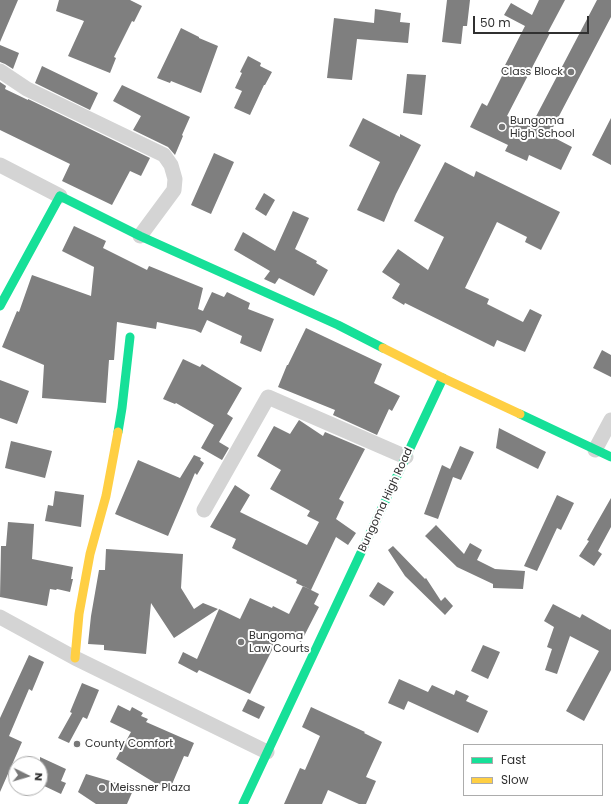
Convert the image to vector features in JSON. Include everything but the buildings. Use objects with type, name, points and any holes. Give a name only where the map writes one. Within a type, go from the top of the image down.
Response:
[{"type":"street","points":[[0,71],[27,89],[164,155],[172,165],[175,179],[174,190],[140,236]]},
{"type":"street","points":[[0,165],[140,236],[338,326],[443,378],[611,457]]},
{"type":"street","points":[[0,306],[60,196]]},
{"type":"street","points":[[76,658],[79,614],[90,554],[106,496],[122,408],[130,337]]},
{"type":"street","name":"Bungoma High Road","points":[[243,804],[443,378]]},
{"type":"street","points":[[204,510],[268,397],[406,457]]},
{"type":"street","points":[[595,450],[611,420]]},
{"type":"street","points":[[0,617],[76,658],[267,752]]},
{"type":"traffic: fast","points":[[0,306],[60,196],[140,236],[338,325],[383,348]]},
{"type":"traffic: fast","points":[[118,432],[130,337]]},
{"type":"traffic: fast","points":[[243,804],[443,378]]},
{"type":"traffic: fast","points":[[520,414],[611,457]]},
{"type":"traffic: slow","points":[[383,348],[520,414]]},
{"type":"traffic: slow","points":[[75,658],[79,614],[90,554],[106,496],[118,432]]},
{"type":"place","name":"Class Block","points":[[571,72]]},
{"type":"place","name":"Bungoma High School","points":[[502,127]]},
{"type":"place","name":"Bungoma Law Courts","points":[[241,642]]},
{"type":"place","name":"County Comfort","points":[[77,744]]},
{"type":"place","name":"Meissner Plaza","points":[[102,788]]}]
